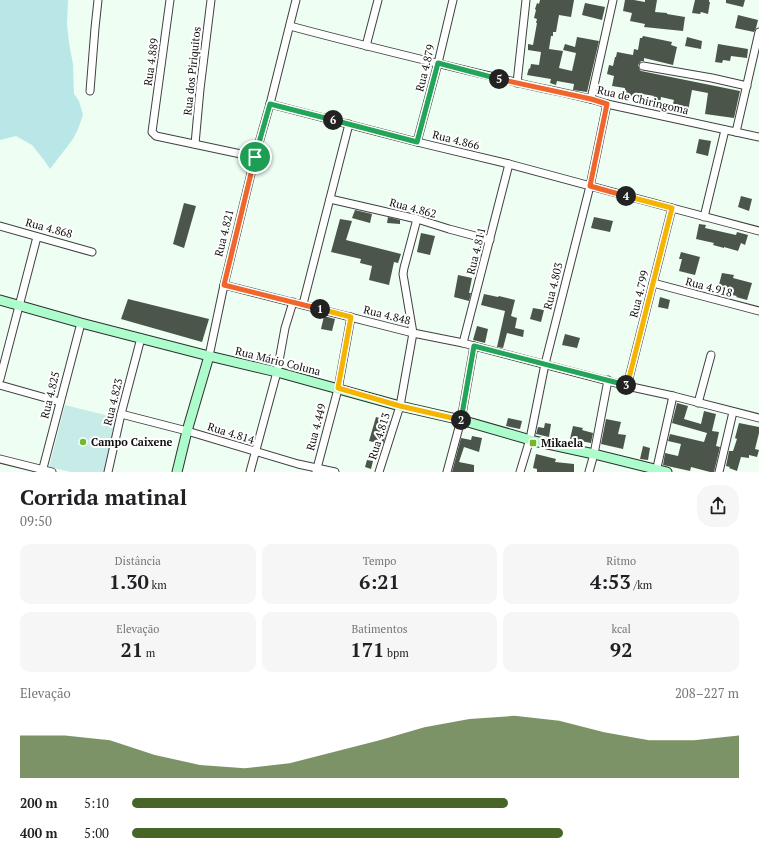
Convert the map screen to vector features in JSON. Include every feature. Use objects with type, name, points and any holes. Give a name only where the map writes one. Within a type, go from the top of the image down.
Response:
[{"type":"main road","name":"Rua Mário Coluna","points":[[0,300],[80,323],[338,388],[400,406],[461,420],[657,471],[667,472]]},
{"type":"main road","name":"Rua 4.821","points":[[177,472],[187,431],[209,356]]},
{"type":"street","points":[[90,91],[98,0]]},
{"type":"street","name":"Rua 4.889","points":[[170,0],[152,132],[156,136],[195,144]]},
{"type":"street","name":"Rua dos Piriquitos","points":[[195,144],[211,0]]},
{"type":"street","name":"Rua 4.821","points":[[209,356],[224,285],[255,157],[296,0]]},
{"type":"street","points":[[366,46],[378,0]]},
{"type":"street","name":"Rua 4.879","points":[[417,142],[453,0]]},
{"type":"street","points":[[517,83],[525,0]]},
{"type":"street","points":[[591,99],[613,0]]},
{"type":"street","name":"Rua de Chiringoma","points":[[290,26],[517,83],[759,137]]},
{"type":"street","points":[[736,132],[759,32]]},
{"type":"street","points":[[643,66],[712,78],[747,86]]},
{"type":"street","name":"Rua 4.866","points":[[270,104],[509,164],[704,217],[759,230]]},
{"type":"street","name":"Rua 4.803","points":[[520,472],[530,439],[545,364],[590,186],[607,104]]},
{"type":"street","points":[[303,304],[349,124]]},
{"type":"street","points":[[704,217],[725,130]]},
{"type":"street","points":[[195,144],[255,157]]},
{"type":"street","name":"Rua 4.811","points":[[463,343],[509,164]]},
{"type":"street","name":"Rua 4.862","points":[[330,199],[417,219],[490,240]]},
{"type":"street","name":"Rua 4.799","points":[[627,386],[672,208]]},
{"type":"street","name":"Rua 4.813","points":[[380,472],[400,406],[413,333],[403,274],[417,219]]},
{"type":"street","name":"Rua 4.868","points":[[0,226],[92,252]]},
{"type":"street","points":[[0,379],[37,237]]},
{"type":"street","name":"Rua 4.918","points":[[653,283],[759,311]]},
{"type":"street","name":"Rua 4.848","points":[[224,285],[413,333],[463,343],[627,386],[759,418]]},
{"type":"street","points":[[250,472],[276,372],[285,328],[294,302]]},
{"type":"street","name":"Rua 4.449","points":[[316,470],[338,388],[351,317]]},
{"type":"street","name":"Rua 4.825","points":[[42,471],[80,323]]},
{"type":"street","name":"Rua 4.823","points":[[108,472],[121,414],[141,338]]},
{"type":"street","points":[[447,472],[461,420],[474,346]]},
{"type":"street","points":[[698,403],[711,355]]},
{"type":"street","points":[[589,472],[594,454],[608,380]]},
{"type":"street","points":[[0,385],[60,402]]},
{"type":"street","points":[[657,471],[673,396]]},
{"type":"street","points":[[719,472],[733,412]]},
{"type":"street","name":"Rua 4.814","points":[[121,414],[187,431],[316,470],[334,472]]},
{"type":"street","points":[[0,459],[42,471],[52,472]]},
{"type":"shaded area","points":[[0,0],[68,0],[67,24],[73,64],[74,94],[79,101],[83,115],[73,139],[50,169],[32,145],[16,136],[0,140]]},
{"type":"shaded area","name":"Campo Caixene","points":[[65,405],[117,418],[104,472],[71,472],[49,467]]},
{"type":"building","points":[[540,0],[574,0],[571,17],[559,15],[556,32],[553,32],[553,36],[551,36],[549,49],[563,51],[559,68],[572,71],[576,53],[563,50],[565,44],[575,47],[577,37],[599,41],[587,92],[573,90],[574,84],[557,81],[556,85],[550,83],[551,79],[527,75],[531,64],[539,65],[541,52],[528,50],[528,44],[533,45],[537,23],[537,19],[534,18],[535,9]]},
{"type":"building","points":[[625,0],[645,2],[645,0],[657,0],[655,12],[685,17],[683,31],[644,27],[645,24],[630,21],[632,13],[623,11]]},
{"type":"building","points":[[695,0],[709,0],[708,14],[701,12],[700,14],[692,13]]},
{"type":"building","points":[[726,0],[745,0],[743,7],[726,3]]},
{"type":"building","points":[[585,3],[605,7],[602,20],[582,15]]},
{"type":"building","points":[[738,15],[758,20],[754,32],[735,28]]},
{"type":"building","points":[[643,36],[672,42],[671,45],[677,47],[673,65],[644,58],[644,61],[641,61],[638,65],[641,71],[740,91],[734,118],[705,114],[708,93],[692,90],[688,111],[672,107],[674,100],[661,97],[659,108],[652,106],[654,96],[637,93],[636,97],[627,96],[624,95],[625,88],[612,86],[614,76],[607,74],[609,65],[613,66],[617,52],[633,55],[634,49],[638,50],[640,38]]},
{"type":"building","points":[[687,37],[702,41],[701,49],[685,46]]},
{"type":"building","points":[[718,44],[748,49],[747,58],[731,56],[730,61],[723,60],[722,63],[715,62]]},
{"type":"building","points":[[699,139],[711,141],[708,156],[696,153]]},
{"type":"building","points":[[741,196],[752,199],[749,211],[738,207]]},
{"type":"building","points":[[184,203],[196,206],[184,248],[173,244]]},
{"type":"building","points":[[355,210],[372,214],[370,223],[352,218]]},
{"type":"building","points":[[388,217],[400,220],[400,224],[387,223]]},
{"type":"building","points":[[594,217],[613,221],[610,232],[591,228]]},
{"type":"building","points":[[340,219],[352,221],[346,240],[401,254],[398,263],[394,262],[389,285],[369,280],[372,266],[360,263],[361,259],[331,252]]},
{"type":"building","points":[[699,224],[706,225],[705,228],[736,235],[737,232],[748,235],[745,245],[741,243],[738,251],[696,239]]},
{"type":"building","points":[[421,233],[435,236],[430,255],[417,252]]},
{"type":"building","points":[[681,252],[700,257],[695,275],[679,271],[682,259],[679,259]]},
{"type":"building","points":[[722,273],[734,275],[733,278],[752,283],[747,300],[736,297],[737,296],[717,292]]},
{"type":"building","points":[[458,275],[472,278],[469,301],[454,297]]},
{"type":"building","points":[[484,294],[515,300],[511,316],[517,318],[515,328],[524,330],[523,337],[507,333],[503,348],[497,347],[505,311],[481,305]]},
{"type":"building","points":[[660,297],[670,300],[668,309],[658,307]]},
{"type":"building","points":[[128,299],[209,319],[202,342],[121,319]]},
{"type":"building","points":[[533,308],[544,310],[541,322],[530,319]]},
{"type":"building","points":[[324,316],[335,319],[332,331],[321,329]]},
{"type":"building","points":[[477,326],[488,329],[485,343],[473,340]]},
{"type":"building","points":[[565,334],[580,338],[577,348],[562,345]]},
{"type":"building","points":[[677,403],[688,406],[684,419],[701,424],[704,411],[716,414],[712,431],[719,432],[716,446],[720,447],[714,472],[691,467],[690,471],[663,465],[665,453],[678,456],[681,444],[668,441],[670,434],[704,442],[707,433],[672,423]]},
{"type":"building","points":[[376,417],[390,421],[383,444],[369,441]]},
{"type":"building","points":[[508,418],[522,421],[520,429],[506,426]]},
{"type":"building","points":[[606,419],[621,422],[618,434],[626,435],[623,449],[601,444]]},
{"type":"building","points":[[545,423],[551,424],[549,437],[536,434],[538,427],[544,428]]},
{"type":"building","points":[[739,423],[759,427],[755,449],[759,450],[757,457],[749,455],[749,458],[741,457],[737,471],[726,466],[729,451],[733,451],[737,439],[735,438]]},
{"type":"building","points":[[573,426],[583,428],[582,430],[593,433],[591,443],[570,439]]},
{"type":"building","points":[[472,436],[482,438],[479,452],[464,447],[459,462],[474,465],[474,472],[452,472],[461,438],[471,440]]},
{"type":"building","points":[[643,446],[650,448],[648,460],[640,459]]},
{"type":"building","points":[[536,454],[556,459],[555,462],[574,464],[574,472],[537,472],[537,469],[533,468]]},
{"type":"building","points":[[367,460],[373,461],[371,469],[365,467]]},
{"type":"place","name":"Campo Caixene","points":[[83,442]]},
{"type":"place","name":"Mikaela","points":[[533,443]]},
{"type":"route","points":[[438,63],[607,104],[590,186],[672,208],[627,386],[474,346],[461,420],[400,406],[338,388],[351,317],[224,285],[255,157],[270,104],[417,142],[438,63]]}]
